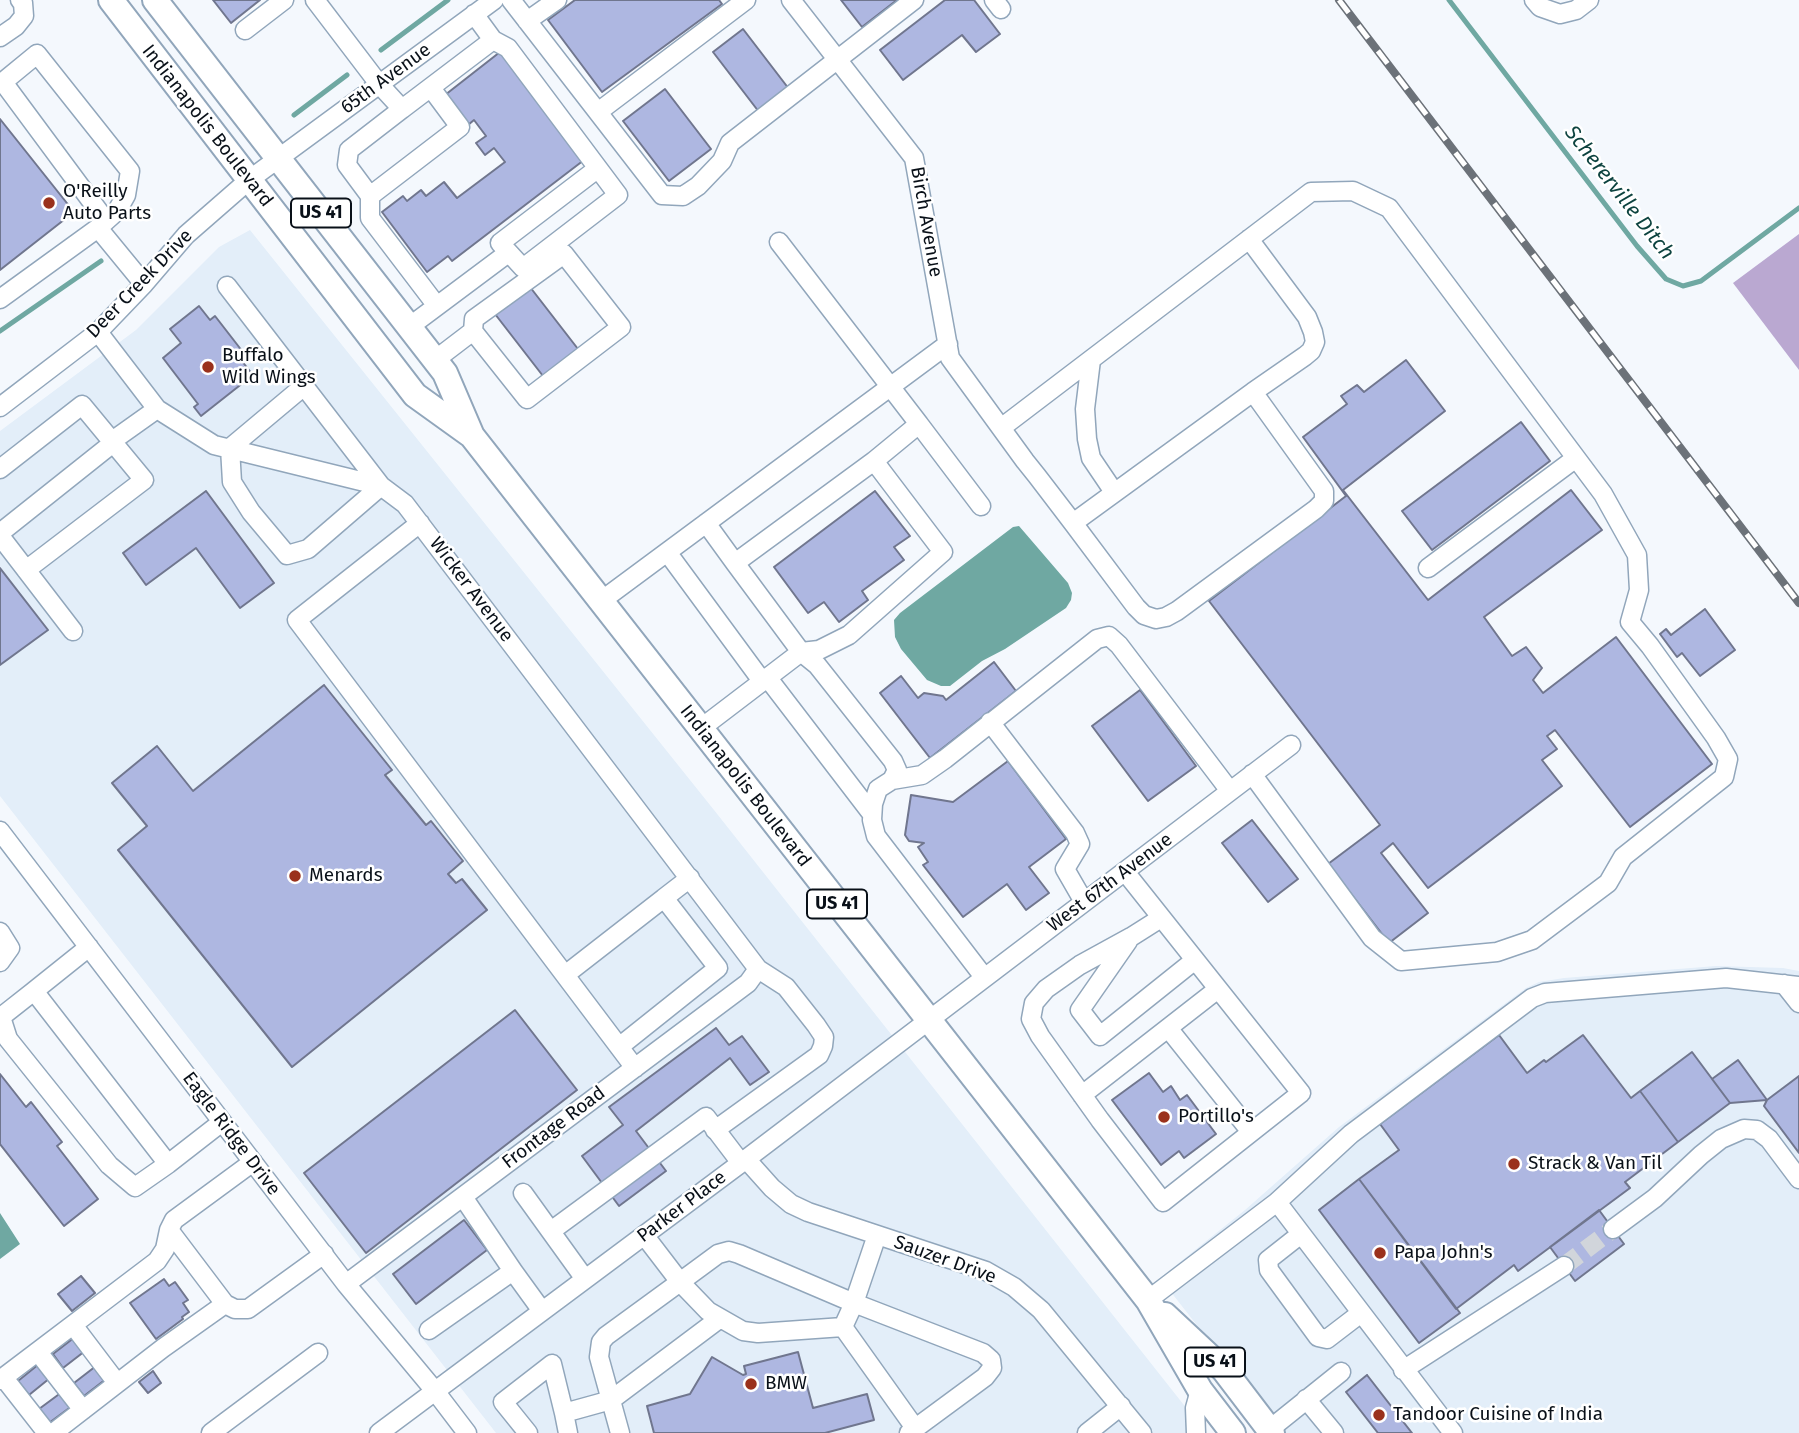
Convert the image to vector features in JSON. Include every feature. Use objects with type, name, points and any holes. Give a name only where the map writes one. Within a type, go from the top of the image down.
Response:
[{"type":"highway","name":"Indianapolis Boulevard","points":[[111,0],[415,395],[472,436]]},
{"type":"highway","name":"Indianapolis Boulevard","points":[[155,0],[435,359],[445,373],[472,436],[1148,1300],[1200,1390],[1233,1433]]},
{"type":"highway","name":"Indianapolis Boulevard","points":[[1148,1300],[1224,1370],[1271,1431]]},
{"type":"street","points":[[0,37],[16,26],[24,16],[23,3],[20,0]]},
{"type":"street","points":[[245,30],[284,0]]},
{"type":"street","points":[[315,0],[379,84],[402,109]]},
{"type":"street","name":"65th Avenue","points":[[278,158],[494,0]]},
{"type":"street","points":[[511,0],[662,195],[683,196],[698,186],[722,161],[730,143],[914,0]]},
{"type":"street","points":[[527,21],[556,0]]},
{"type":"street","points":[[598,113],[746,0]]},
{"type":"street","name":"Birch Avenue","points":[[791,0],[914,158],[950,358],[1025,461],[1144,614],[1156,619],[1177,611],[1324,501],[1324,491],[1319,482],[1253,392]]},
{"type":"street","points":[[1534,0],[1540,7],[1560,14],[1576,10],[1590,0]]},
{"type":"street","points":[[474,14],[493,40],[508,48],[618,195],[523,268],[499,243],[597,169]]},
{"type":"street","points":[[437,306],[370,218],[370,195],[347,165],[349,150],[493,40]]},
{"type":"street","points":[[0,299],[102,225],[117,211],[126,195],[131,171],[37,54],[3,82],[102,225],[144,284]]},
{"type":"street","points":[[370,195],[460,127],[431,88]]},
{"type":"street","name":"Deer Creek Drive","points":[[2,401],[97,332],[144,284],[186,235],[278,158]]},
{"type":"street","points":[[1001,428],[1311,192],[1353,191],[1389,208],[1603,494],[1637,555],[1639,590],[1630,622],[1716,738],[1728,759],[1724,777],[1623,857],[1608,883],[1532,940],[1497,951],[1401,961],[1372,938],[1252,774]]},
{"type":"street","points":[[1073,523],[1311,351],[1315,342],[1314,332],[1307,317],[1250,239]]},
{"type":"street","points":[[779,242],[981,506]]},
{"type":"street","points":[[409,327],[508,253]]},
{"type":"street","points":[[435,359],[473,331],[474,319],[564,254],[621,327],[527,399],[473,331]]},
{"type":"street","points":[[227,286],[304,386],[381,486],[308,549],[286,555],[251,512],[232,482],[230,449],[304,386]]},
{"type":"street","name":"Wicker Avenue","points":[[97,332],[157,409],[214,445],[381,486],[405,504],[758,969]]},
{"type":"street","points":[[601,601],[948,344]]},
{"type":"street","points":[[1091,360],[1085,409],[1087,439],[1091,458],[1114,492]]},
{"type":"street","points":[[0,469],[82,405],[144,480],[26,570]]},
{"type":"street","points":[[73,631],[0,535],[112,442],[157,409]]},
{"type":"street","points":[[735,563],[919,425]]},
{"type":"street","points":[[1428,568],[1576,458]]},
{"type":"street","points":[[700,729],[801,652],[819,650],[849,635],[943,552],[874,461]]},
{"type":"street","points":[[420,523],[298,620],[635,1068]]},
{"type":"street","points":[[706,523],[801,652],[817,665],[893,761],[897,770],[891,780],[878,789],[872,814],[876,836],[984,977]]},
{"type":"street","points":[[667,552],[872,814]]},
{"type":"street","points":[[891,780],[922,775],[1097,639],[1109,636],[1119,645],[1230,792]]},
{"type":"street","points":[[990,722],[1075,833],[1080,844],[1065,869],[1084,902]]},
{"type":"street","name":"West 67th Avenue","points":[[927,1020],[1126,873],[1291,745]]},
{"type":"street","name":"Eagle Ridge Drive","points":[[0,831],[346,1284],[467,1433]]},
{"type":"street","points":[[1126,873],[1301,1093],[1163,1202],[1082,1095],[1031,1019],[1034,1003],[1046,989],[1080,965],[1161,918]]},
{"type":"street","points":[[565,975],[690,878]]},
{"type":"street","points":[[619,1046],[718,968],[664,898]]},
{"type":"street","points":[[0,932],[10,948],[0,962]]},
{"type":"street","points":[[1131,937],[1080,1010],[1100,1036],[1195,960]]},
{"type":"street","points":[[89,947],[1,1017],[8,1039],[109,1166],[135,1187],[222,1122]]},
{"type":"street","points":[[551,1231],[711,1124],[812,1061],[823,1046],[824,1037],[786,987],[758,969]]},
{"type":"street","name":"Frontage Road","points":[[346,1284],[748,983],[758,969]]},
{"type":"street","points":[[1148,1300],[1277,1202],[1351,1134],[1532,998],[1545,993],[1726,978],[1792,985],[1799,1003]]},
{"type":"street","points":[[1082,1095],[1218,989]]},
{"type":"street","points":[[34,991],[167,1164]]},
{"type":"street","name":"Parker Place","points":[[379,1433],[927,1020]]},
{"type":"street","points":[[1168,1028],[1251,1132]]},
{"type":"street","name":"Sauzer Drive","points":[[711,1124],[743,1161],[791,1203],[828,1220],[986,1271],[1014,1287],[1041,1310],[1142,1433]]},
{"type":"street","points":[[1613,1229],[1655,1198],[1721,1139],[1744,1129],[1757,1130],[1769,1139],[1799,1179]]},
{"type":"street","points":[[47,1433],[2,1379],[157,1261],[165,1249],[174,1220],[253,1162]]},
{"type":"street","points":[[523,1193],[585,1279]]},
{"type":"street","points":[[463,1197],[542,1311]]},
{"type":"street","points":[[1277,1202],[1403,1370],[1454,1433]]},
{"type":"street","points":[[169,1230],[225,1304],[235,1309],[248,1309],[324,1254]]},
{"type":"street","points":[[1301,1234],[1268,1260],[1269,1270],[1318,1337],[1327,1339],[1361,1313]]},
{"type":"street","points":[[644,1235],[694,1299],[719,1319],[743,1331],[758,1333],[843,1327]]},
{"type":"street","points":[[843,1327],[877,1235]]},
{"type":"street","points":[[620,1433],[599,1357],[601,1342],[718,1254],[729,1251],[983,1353],[991,1360],[992,1368],[985,1377],[912,1431],[843,1327]]},
{"type":"street","points":[[1403,1370],[1564,1266]]},
{"type":"street","points":[[429,1330],[513,1271]]},
{"type":"street","points":[[52,1433],[225,1304]]},
{"type":"street","points":[[564,1413],[611,1400],[719,1319]]},
{"type":"street","points":[[73,1325],[117,1383]]},
{"type":"street","points":[[38,1352],[83,1410]]},
{"type":"street","points":[[211,1433],[318,1353]]},
{"type":"street","points":[[528,1433],[503,1402],[552,1364],[568,1433]]},
{"type":"street","points":[[1271,1431],[1341,1372]]},
{"type":"street","points":[[1196,1433],[1195,1408],[1200,1390]]},
{"type":"street","points":[[1306,1399],[1334,1433]]},
{"type":"street","points":[[1087,1433],[1121,1406]]},
{"type":"shaded area","points":[[250,230],[714,810],[1206,1433],[496,1433],[0,796],[0,431],[136,330],[219,247]]},
{"type":"shaded area","points":[[1799,234],[1799,370],[1733,283]]},
{"type":"shaded area","points":[[1019,526],[1068,583],[1072,593],[1071,600],[1066,608],[1005,649],[982,661],[950,686],[941,686],[927,680],[901,649],[895,637],[894,620],[1013,527]]},
{"type":"shaded area","points":[[1716,966],[1799,971],[1799,1433],[1281,1433],[1160,1278],[1245,1210],[1339,1127],[1526,988],[1539,982],[1564,978]]},
{"type":"shaded area","points":[[0,1213],[20,1244],[0,1259]]},
{"type":"building","points":[[213,0],[260,0],[231,23]]},
{"type":"building","points":[[575,0],[719,0],[722,4],[602,92],[548,20]]},
{"type":"building","points":[[841,0],[897,0],[862,27]]},
{"type":"building","points":[[945,0],[974,0],[1000,34],[976,52],[962,35],[903,80],[880,50]]},
{"type":"building","points":[[743,29],[789,89],[759,112],[713,52]]},
{"type":"building","points":[[500,52],[584,160],[452,261],[448,256],[427,272],[382,212],[403,196],[407,201],[421,190],[426,196],[444,182],[457,198],[505,162],[494,148],[485,155],[476,143],[486,136],[474,120],[468,125],[445,95]]},
{"type":"building","points":[[665,89],[711,149],[669,181],[623,121]]},
{"type":"building","points":[[0,119],[74,212],[0,270]]},
{"type":"building","points":[[530,287],[578,349],[543,376],[495,314]]},
{"type":"building","name":"Buffalo Wild Wings","points":[[199,306],[210,320],[215,316],[246,356],[241,360],[253,375],[201,416],[194,407],[198,404],[163,358],[181,343],[170,329]]},
{"type":"building","points":[[1406,360],[1445,411],[1343,490],[1428,600],[1571,490],[1602,530],[1484,617],[1512,656],[1526,647],[1542,668],[1533,680],[1543,693],[1616,637],[1712,764],[1630,827],[1555,730],[1547,736],[1557,749],[1542,760],[1562,786],[1428,888],[1393,843],[1381,853],[1428,913],[1389,943],[1328,864],[1380,825],[1209,601],[1346,496],[1303,437],[1347,404],[1341,396],[1357,385],[1364,392]]},
{"type":"building","points":[[1521,422],[1550,461],[1432,550],[1402,511]]},
{"type":"building","points":[[206,491],[274,583],[240,608],[196,548],[146,585],[123,553]]},
{"type":"building","points":[[875,491],[910,536],[894,547],[904,560],[862,591],[868,600],[839,622],[824,602],[808,613],[774,567]]},
{"type":"building","points":[[0,568],[48,630],[0,665]]},
{"type":"building","points":[[1705,609],[1735,650],[1700,676],[1682,653],[1677,657],[1660,634],[1666,629],[1671,635]]},
{"type":"building","points":[[994,662],[1016,691],[930,758],[880,693],[901,676],[918,698],[924,693],[943,696],[946,700]]},
{"type":"building","name":"Menards","points":[[324,685],[392,770],[385,775],[426,825],[431,821],[463,861],[448,874],[456,883],[462,879],[487,910],[292,1067],[118,850],[147,826],[112,783],[157,746],[193,791]]},
{"type":"building","points":[[1140,690],[1196,766],[1148,801],[1092,726]]},
{"type":"building","points":[[1008,761],[1066,839],[1029,867],[1049,893],[1026,910],[1007,884],[963,917],[923,865],[928,862],[918,847],[924,843],[909,841],[905,835],[911,795],[953,802]]},
{"type":"building","points":[[1252,820],[1298,879],[1268,902],[1222,843]]},
{"type":"building","points":[[515,1010],[577,1090],[366,1253],[304,1173]]},
{"type":"building","points":[[716,1028],[729,1045],[742,1036],[769,1072],[750,1085],[730,1058],[636,1131],[666,1171],[619,1206],[582,1156],[623,1125],[609,1107]]},
{"type":"building","name":"Strack & Van Til","points":[[1499,1035],[1527,1073],[1583,1035],[1631,1098],[1640,1091],[1678,1142],[1625,1182],[1630,1188],[1518,1271],[1514,1265],[1456,1309],[1359,1179],[1399,1150],[1380,1124]]},
{"type":"building","points":[[1692,1052],[1730,1103],[1678,1142],[1640,1091]]},
{"type":"building","points":[[1738,1060],[1767,1100],[1730,1103],[1712,1079]]},
{"type":"building","name":"Portillo's","points":[[1149,1073],[1163,1092],[1171,1086],[1180,1100],[1187,1095],[1216,1134],[1184,1158],[1179,1151],[1161,1165],[1112,1100]]},
{"type":"building","points":[[0,1074],[26,1107],[31,1102],[62,1142],[57,1146],[98,1199],[64,1226],[0,1144]]},
{"type":"building","points":[[1799,1076],[1799,1153],[1764,1106],[1767,1100]]},
{"type":"building","points":[[1359,1179],[1460,1313],[1419,1343],[1319,1210]]},
{"type":"building","points":[[1599,1210],[1624,1244],[1575,1281],[1550,1247]]},
{"type":"building","points":[[464,1220],[487,1250],[416,1304],[393,1274]]},
{"type":"building","points":[[81,1276],[95,1293],[72,1311],[58,1294]]},
{"type":"building","points":[[164,1279],[169,1286],[175,1282],[188,1300],[183,1303],[189,1312],[156,1339],[130,1303]]},
{"type":"building","points":[[75,1337],[85,1351],[63,1368],[53,1354]]},
{"type":"building","name":"BMW","points":[[798,1352],[813,1408],[867,1394],[874,1420],[825,1433],[654,1433],[647,1406],[690,1394],[712,1357],[743,1375],[746,1374],[744,1366]]},
{"type":"building","points":[[39,1364],[50,1378],[29,1395],[18,1381]]},
{"type":"building","points":[[96,1366],[106,1379],[84,1396],[74,1383]]},
{"type":"building","points":[[153,1371],[161,1383],[148,1393],[139,1382]]},
{"type":"building","points":[[1367,1375],[1412,1433],[1378,1433],[1346,1392]]},
{"type":"building","points":[[62,1392],[72,1406],[49,1423],[39,1409]]},
{"type":"waterway","name":"Schererville Ditch","points":[[381,50],[448,0]]},
{"type":"waterway","name":"Schererville Ditch","points":[[1449,0],[1637,246],[1666,279],[1683,286],[1701,281],[1799,208]]},
{"type":"waterway","name":"Schererville Ditch","points":[[294,115],[347,75]]},
{"type":"waterway","name":"Schererville Ditch","points":[[0,331],[101,261]]},
{"type":"tunnel","points":[[1564,1266],[1613,1229]]},
{"type":"railway","points":[[1339,0],[1799,603]]},
{"type":"place","name":"O'Reilly Auto Parts","points":[[49,203]]},
{"type":"place","name":"Buffalo Wild Wings","points":[[208,367]]},
{"type":"place","name":"Menards","points":[[295,876]]},
{"type":"place","name":"Portillo's","points":[[1164,1117]]},
{"type":"place","name":"Strack & Van Til","points":[[1514,1164]]},
{"type":"place","name":"Papa John's","points":[[1380,1253]]},
{"type":"place","name":"BMW","points":[[751,1384]]},
{"type":"place","name":"Tandoor Cuisine of India","points":[[1379,1415]]}]
